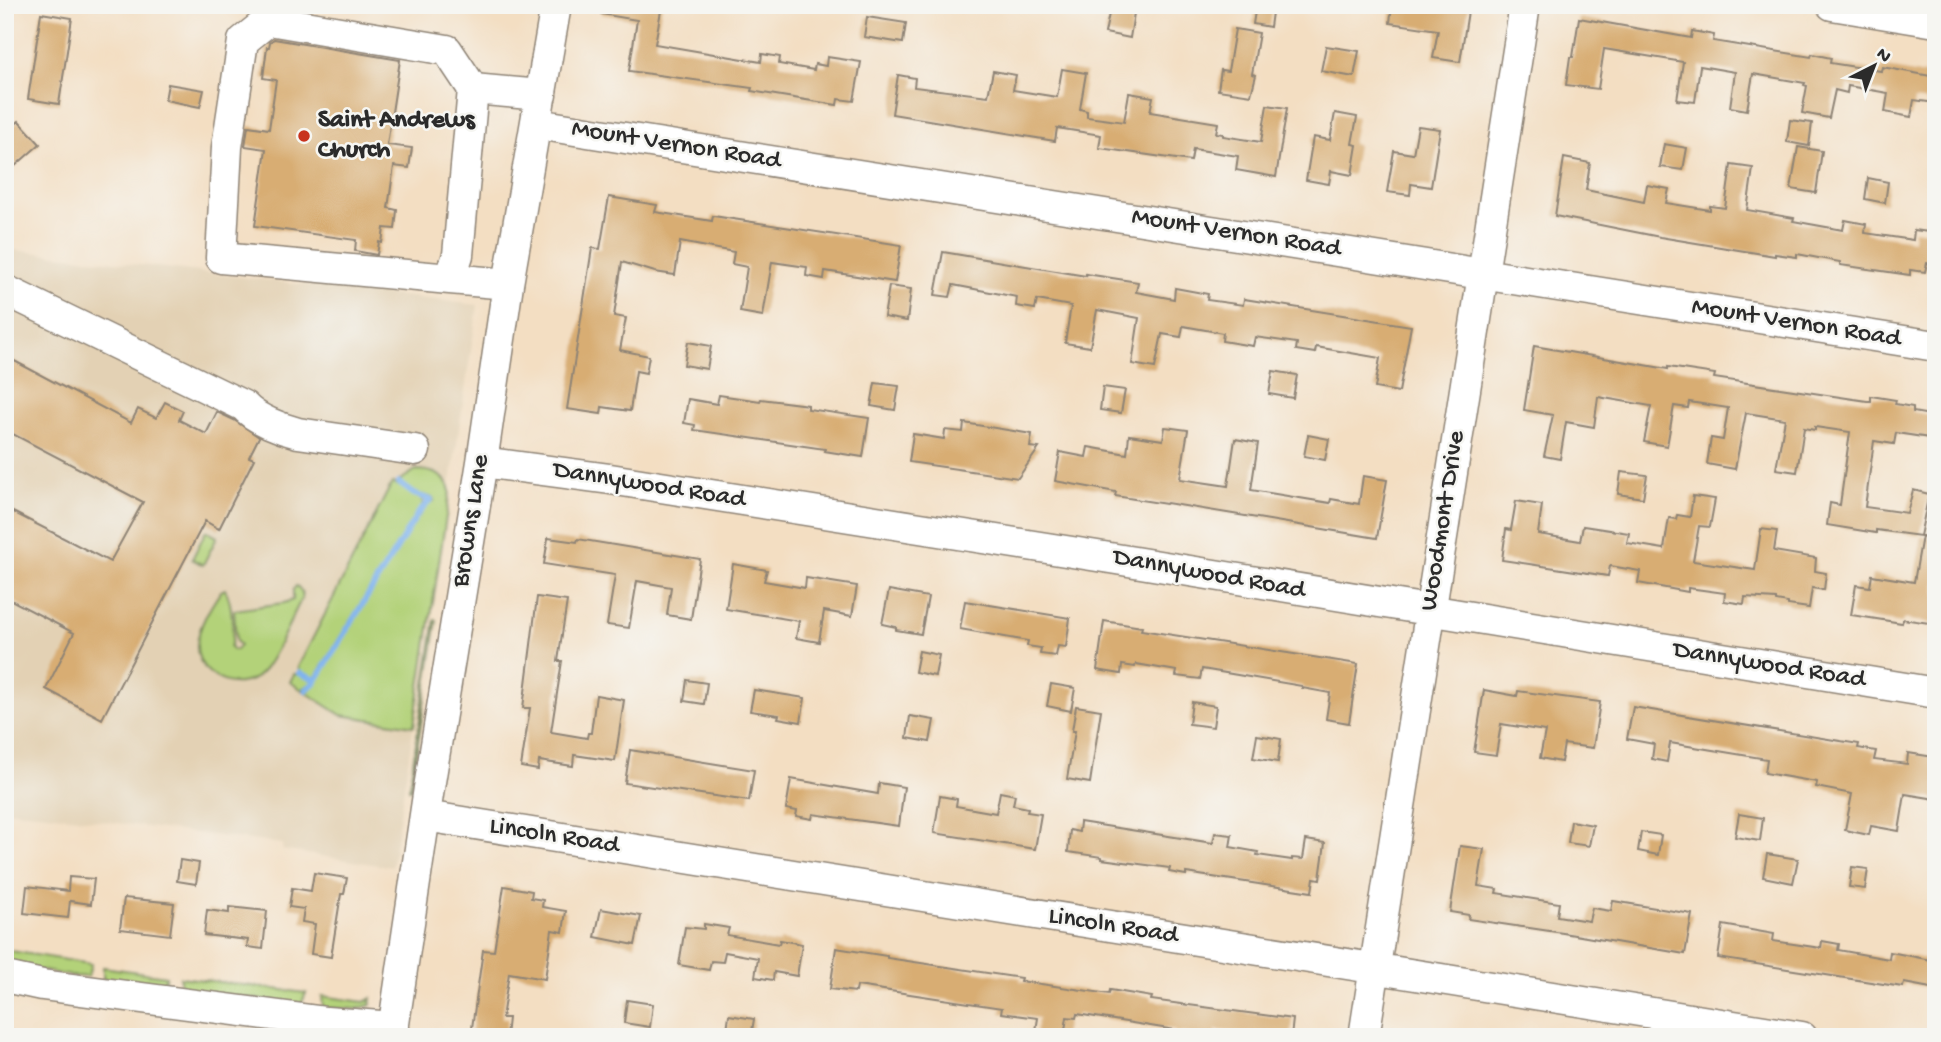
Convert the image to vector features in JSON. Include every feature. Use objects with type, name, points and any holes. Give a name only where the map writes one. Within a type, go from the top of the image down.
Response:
[{"type":"street","name":"Browns Lane","points":[[393,1032],[508,284],[556,5]]},
{"type":"street","name":"Woodmont Drive","points":[[1364,1037],[1525,5]]},
{"type":"street","points":[[1832,5],[1936,22]]},
{"type":"street","points":[[450,279],[458,255],[472,89],[447,50],[269,20],[243,41],[227,147],[221,258],[450,279],[508,284]]},
{"type":"street","name":"Mount Vernon Road","points":[[472,89],[539,109],[1483,274],[1936,346]]},
{"type":"street","points":[[5,290],[244,406],[248,411],[282,429],[415,450]]},
{"type":"street","points":[[5,302],[241,413],[248,411]]},
{"type":"street","name":"Dannywood Road","points":[[482,462],[610,479],[1110,558],[1936,693]]},
{"type":"street","name":"Lincoln Road","points":[[425,816],[1802,1037]]},
{"type":"street","points":[[5,978],[393,1032]]},
{"type":"shaded area","points":[[5,249],[478,305],[392,867],[282,850],[283,844],[5,810]]},
{"type":"green space","points":[[416,470],[438,474],[446,481],[450,491],[414,726],[341,715],[290,682],[294,674],[307,677],[313,682],[304,688],[309,691],[416,520],[430,502],[434,501],[433,498],[416,493],[399,481]]},
{"type":"green space","points":[[392,483],[423,500],[422,507],[315,678],[300,672],[298,667]]},
{"type":"green space","points":[[206,531],[217,537],[203,565],[192,559]]},
{"type":"green space","points":[[296,586],[302,592],[302,598],[277,649],[260,674],[251,680],[230,683],[210,674],[198,656],[197,645],[206,616],[221,591],[225,589],[229,601],[232,626],[230,647],[236,650],[240,645],[236,641],[234,610],[293,600]]},
{"type":"green space","points":[[435,619],[437,620],[409,789]]},
{"type":"green space","points":[[5,950],[91,964],[88,977],[5,964]]},
{"type":"green space","points":[[103,967],[166,976],[163,987],[103,979]]},
{"type":"green space","points":[[180,977],[306,993],[301,1005],[180,989]]},
{"type":"green space","points":[[322,996],[364,1002],[372,998],[371,1005],[357,1009],[323,1008]]},
{"type":"building","points":[[601,5],[662,5],[655,44],[761,62],[762,54],[780,57],[779,64],[814,70],[815,64],[826,66],[827,57],[861,62],[854,101],[838,99],[837,105],[751,91],[752,88],[629,71],[637,20],[601,14]]},
{"type":"building","points":[[1256,5],[1273,5],[1270,27],[1253,24]]},
{"type":"building","points":[[1392,5],[1469,5],[1460,62],[1433,58],[1438,30],[1390,23]]},
{"type":"building","points":[[1110,9],[1134,13],[1130,38],[1105,33]]},
{"type":"building","points":[[41,13],[72,18],[59,104],[28,99]]},
{"type":"building","points":[[867,17],[906,23],[903,43],[864,37]]},
{"type":"building","points":[[1579,18],[1691,38],[1692,31],[1714,35],[1713,41],[1811,57],[1812,54],[1831,58],[1830,63],[1881,71],[1882,67],[1936,77],[1936,103],[1914,100],[1911,117],[1885,112],[1888,93],[1848,86],[1847,93],[1835,90],[1829,118],[1802,113],[1807,86],[1805,83],[1753,74],[1747,110],[1730,107],[1735,72],[1700,66],[1695,102],[1677,100],[1683,62],[1604,49],[1598,89],[1566,85]]},
{"type":"building","points":[[1235,29],[1259,33],[1252,74],[1256,75],[1251,95],[1218,90],[1221,70],[1228,71]]},
{"type":"building","name":"Saint Andrews Church","points":[[274,39],[400,60],[387,145],[412,148],[409,168],[394,166],[388,208],[397,210],[395,229],[384,228],[377,255],[355,251],[356,240],[255,226],[266,149],[245,146],[248,126],[269,129],[276,80],[263,78],[267,47]]},
{"type":"building","points":[[1326,46],[1359,51],[1354,77],[1321,71]]},
{"type":"building","points":[[1062,69],[1086,73],[1080,109],[1087,111],[1087,117],[1124,122],[1129,93],[1153,97],[1150,112],[1218,123],[1216,133],[1261,142],[1267,105],[1287,108],[1276,177],[1236,170],[1238,156],[1193,149],[1191,161],[1099,148],[1101,135],[1057,128],[1055,141],[892,114],[898,75],[915,78],[914,87],[988,96],[993,71],[1016,75],[1013,90],[1057,97]]},
{"type":"building","points":[[168,84],[204,90],[200,107],[165,100]]},
{"type":"building","points":[[1335,113],[1357,117],[1352,144],[1357,145],[1352,175],[1331,171],[1329,184],[1306,180],[1313,137],[1330,140]]},
{"type":"building","points":[[1790,120],[1812,123],[1809,146],[1787,142]]},
{"type":"building","points":[[19,121],[40,144],[15,166],[5,155],[5,133]]},
{"type":"building","points":[[1418,126],[1440,129],[1431,187],[1411,184],[1410,195],[1387,192],[1394,151],[1413,154]]},
{"type":"building","points":[[1664,144],[1687,148],[1683,170],[1660,167]]},
{"type":"building","points":[[1798,147],[1822,151],[1816,193],[1791,189]]},
{"type":"building","points":[[1564,158],[1590,163],[1586,190],[1644,202],[1647,185],[1669,189],[1666,203],[1710,210],[1710,206],[1725,208],[1731,165],[1753,168],[1747,210],[1843,230],[1845,220],[1866,224],[1865,233],[1913,240],[1914,230],[1936,233],[1936,264],[1927,263],[1925,272],[1910,270],[1910,275],[1840,265],[1840,262],[1797,254],[1797,257],[1775,256],[1660,237],[1555,216]]},
{"type":"building","points":[[1868,178],[1888,182],[1885,203],[1865,199]]},
{"type":"building","points":[[609,197],[657,205],[655,212],[712,221],[713,216],[901,245],[895,282],[825,271],[824,279],[806,276],[807,267],[772,262],[763,316],[740,312],[747,267],[732,264],[734,252],[680,242],[675,275],[622,262],[614,316],[626,318],[620,350],[649,356],[646,373],[636,371],[630,411],[602,407],[601,414],[567,409],[592,248],[600,249]]},
{"type":"building","points":[[943,252],[1138,282],[1136,292],[1174,299],[1175,288],[1208,294],[1207,300],[1243,305],[1244,299],[1411,326],[1399,392],[1375,388],[1380,358],[1316,347],[1315,353],[1296,350],[1297,343],[1255,337],[1253,346],[1222,341],[1223,333],[1183,326],[1181,337],[1162,334],[1155,368],[1132,364],[1139,318],[1097,310],[1090,347],[1065,343],[1071,306],[1037,300],[1035,309],[1016,306],[1017,297],[953,285],[950,297],[935,295]]},
{"type":"building","points":[[889,286],[911,289],[907,321],[884,317]]},
{"type":"building","points":[[688,342],[711,346],[707,369],[684,365]]},
{"type":"building","points":[[1534,346],[1668,369],[1715,374],[1714,378],[1867,401],[1871,401],[1871,396],[1896,400],[1895,404],[1913,407],[1913,412],[1936,416],[1936,439],[1896,433],[1894,444],[1874,441],[1865,507],[1907,513],[1913,490],[1929,494],[1920,536],[1876,530],[1876,533],[1827,525],[1830,503],[1840,505],[1850,432],[1804,428],[1797,472],[1776,469],[1785,419],[1746,413],[1735,469],[1707,464],[1711,438],[1723,440],[1728,408],[1689,402],[1688,408],[1674,406],[1667,446],[1644,442],[1651,406],[1598,397],[1594,427],[1566,422],[1560,459],[1544,456],[1553,415],[1524,410]]},
{"type":"building","points":[[5,356],[131,423],[138,409],[156,418],[165,402],[183,411],[179,420],[206,434],[217,412],[259,437],[249,457],[254,459],[219,529],[205,521],[102,719],[46,689],[74,633],[5,597],[5,508],[110,562],[143,502],[5,430]]},
{"type":"building","points":[[1273,371],[1297,375],[1293,398],[1269,394]]},
{"type":"building","points":[[875,383],[899,386],[895,410],[871,406]]},
{"type":"building","points":[[1103,387],[1125,390],[1121,413],[1100,410]]},
{"type":"building","points":[[719,395],[808,405],[808,409],[869,418],[863,457],[694,430],[695,425],[684,423],[688,399],[717,404]]},
{"type":"building","points":[[964,423],[1032,434],[1030,447],[1039,448],[1018,478],[909,462],[913,434],[944,439],[945,430],[963,432]]},
{"type":"building","points":[[1165,427],[1188,430],[1180,479],[1228,486],[1235,439],[1258,443],[1251,490],[1330,503],[1331,499],[1359,504],[1363,476],[1387,480],[1377,538],[1115,496],[1116,492],[1055,481],[1060,452],[1086,457],[1088,447],[1127,454],[1129,435],[1163,440]]},
{"type":"building","points":[[1308,435],[1329,439],[1325,460],[1304,456]]},
{"type":"building","points":[[1621,472],[1647,475],[1643,498],[1618,494]]},
{"type":"building","points":[[1693,496],[1715,499],[1710,527],[1699,526],[1693,561],[1755,570],[1761,529],[1777,531],[1774,551],[1816,558],[1815,571],[1826,573],[1824,590],[1812,588],[1809,608],[1788,605],[1776,599],[1745,597],[1744,604],[1724,601],[1725,593],[1688,588],[1688,592],[1638,583],[1640,571],[1610,566],[1608,576],[1502,560],[1506,529],[1511,530],[1516,501],[1542,505],[1538,534],[1580,541],[1583,526],[1629,533],[1627,543],[1664,549],[1669,518],[1676,519],[1677,515],[1690,517]]},
{"type":"building","points":[[1922,536],[1936,539],[1936,624],[1903,619],[1902,623],[1851,615],[1856,585],[1870,587],[1872,575],[1914,582]]},
{"type":"building","points":[[548,538],[577,542],[578,539],[700,559],[691,619],[667,615],[671,587],[637,581],[629,628],[607,625],[615,575],[544,564]]},
{"type":"building","points":[[733,564],[767,570],[764,581],[805,588],[806,578],[857,586],[852,616],[824,611],[819,642],[796,638],[799,621],[726,609]]},
{"type":"building","points":[[889,590],[928,597],[921,634],[896,630],[896,627],[882,624]]},
{"type":"building","points":[[537,597],[567,601],[558,661],[562,661],[551,732],[587,738],[588,733],[591,733],[596,695],[624,700],[615,761],[574,755],[573,766],[539,761],[538,770],[521,767],[530,708],[523,708]]},
{"type":"building","points":[[965,601],[1070,618],[1066,647],[1058,646],[1056,656],[1040,654],[1041,648],[1027,646],[1028,641],[960,629]]},
{"type":"building","points":[[1104,621],[1142,627],[1141,630],[1358,664],[1349,723],[1326,719],[1330,693],[1302,686],[1202,669],[1200,679],[1176,676],[1177,671],[1136,664],[1135,667],[1122,665],[1121,674],[1097,670]]},
{"type":"building","points":[[919,651],[939,655],[935,676],[915,672]]},
{"type":"building","points":[[687,680],[707,683],[704,704],[684,701]]},
{"type":"building","points":[[1051,684],[1075,688],[1071,711],[1047,706]]},
{"type":"building","points":[[754,690],[805,698],[801,722],[778,718],[779,715],[750,711]]},
{"type":"building","points":[[1484,690],[1517,696],[1518,691],[1600,702],[1593,748],[1564,744],[1561,762],[1540,758],[1545,731],[1501,724],[1496,755],[1474,752]]},
{"type":"building","points":[[1192,702],[1216,706],[1213,727],[1189,724]]},
{"type":"building","points":[[1076,706],[1101,710],[1090,783],[1067,779]]},
{"type":"building","points":[[1633,707],[1859,744],[1858,748],[1876,751],[1874,760],[1907,764],[1908,753],[1934,757],[1936,799],[1905,794],[1899,831],[1871,826],[1869,835],[1845,830],[1852,794],[1816,787],[1817,782],[1765,773],[1767,759],[1670,743],[1667,762],[1652,759],[1654,744],[1627,739]]},
{"type":"building","points":[[910,716],[934,720],[930,742],[907,738]]},
{"type":"building","points":[[1257,735],[1281,739],[1278,762],[1253,758]]},
{"type":"building","points":[[630,750],[754,770],[749,801],[625,783]]},
{"type":"building","points":[[791,779],[878,794],[879,783],[904,787],[899,826],[813,814],[812,819],[796,816],[797,811],[786,809]]},
{"type":"building","points":[[1000,792],[1015,795],[1013,805],[1028,808],[1027,812],[1041,814],[1035,849],[934,833],[940,796],[957,799],[956,806],[996,813]]},
{"type":"building","points":[[1739,814],[1763,818],[1760,841],[1735,837]]},
{"type":"building","points":[[1571,821],[1593,825],[1589,846],[1568,843]]},
{"type":"building","points":[[1080,822],[1213,843],[1215,833],[1232,835],[1230,847],[1258,852],[1257,855],[1292,860],[1303,859],[1306,840],[1325,843],[1320,879],[1314,878],[1312,892],[1186,875],[1169,872],[1170,868],[1068,852],[1070,830],[1079,832]]},
{"type":"building","points":[[1641,832],[1661,835],[1658,855],[1638,851]]},
{"type":"building","points":[[1460,846],[1484,849],[1478,886],[1497,889],[1496,893],[1559,903],[1557,916],[1589,921],[1592,908],[1611,911],[1613,901],[1692,914],[1685,954],[1468,919],[1469,915],[1450,912]]},
{"type":"building","points":[[1767,854],[1798,859],[1793,883],[1763,877]]},
{"type":"building","points":[[180,860],[199,863],[196,884],[177,881]]},
{"type":"building","points":[[1852,867],[1868,869],[1865,889],[1849,887]]},
{"type":"building","points":[[314,873],[347,878],[344,894],[341,894],[331,957],[311,954],[315,924],[302,922],[304,909],[289,907],[292,888],[311,891]]},
{"type":"building","points":[[69,877],[94,879],[91,904],[70,901],[68,918],[24,913],[27,886],[68,891]]},
{"type":"building","points":[[504,886],[532,891],[531,898],[543,900],[542,907],[566,911],[563,932],[552,930],[545,979],[509,973],[502,1018],[508,1018],[506,1037],[475,1037],[471,1035],[483,950],[494,951]]},
{"type":"building","points":[[124,898],[174,903],[170,935],[120,929]]},
{"type":"building","points":[[229,907],[267,911],[263,949],[247,947],[248,940],[204,935],[207,910],[229,913]]},
{"type":"building","points":[[601,909],[641,916],[635,945],[595,937]]},
{"type":"building","points":[[704,924],[729,928],[727,935],[779,944],[780,940],[802,944],[797,976],[774,972],[773,980],[755,977],[758,958],[725,952],[723,962],[711,961],[709,970],[679,965],[685,927],[704,929]]},
{"type":"building","points":[[1723,925],[1774,934],[1773,941],[1821,948],[1822,941],[1839,944],[1838,950],[1889,959],[1890,952],[1936,961],[1936,989],[1904,983],[1903,987],[1718,958]]},
{"type":"building","points":[[836,948],[1021,978],[1020,981],[1109,994],[1110,990],[1152,997],[1151,1000],[1293,1019],[1291,1037],[1248,1037],[1248,1034],[1216,1030],[1215,1037],[1190,1037],[1190,1034],[1174,1032],[1175,1030],[1077,1014],[1076,1018],[1067,1017],[1064,1037],[1035,1037],[1038,1018],[1001,1013],[1002,1008],[857,986],[856,992],[830,989]]},
{"type":"building","points":[[627,1000],[653,1004],[650,1027],[624,1023]]},
{"type":"building","points":[[729,1015],[754,1019],[751,1037],[726,1037]]},
{"type":"waterway","points":[[399,483],[414,494],[431,500]]},
{"type":"waterway","points":[[306,690],[315,682],[417,515],[430,500]]},
{"type":"waterway","points":[[299,673],[314,679]]},
{"type":"place","name":"Saint Andrews Church","points":[[304,136]]}]
